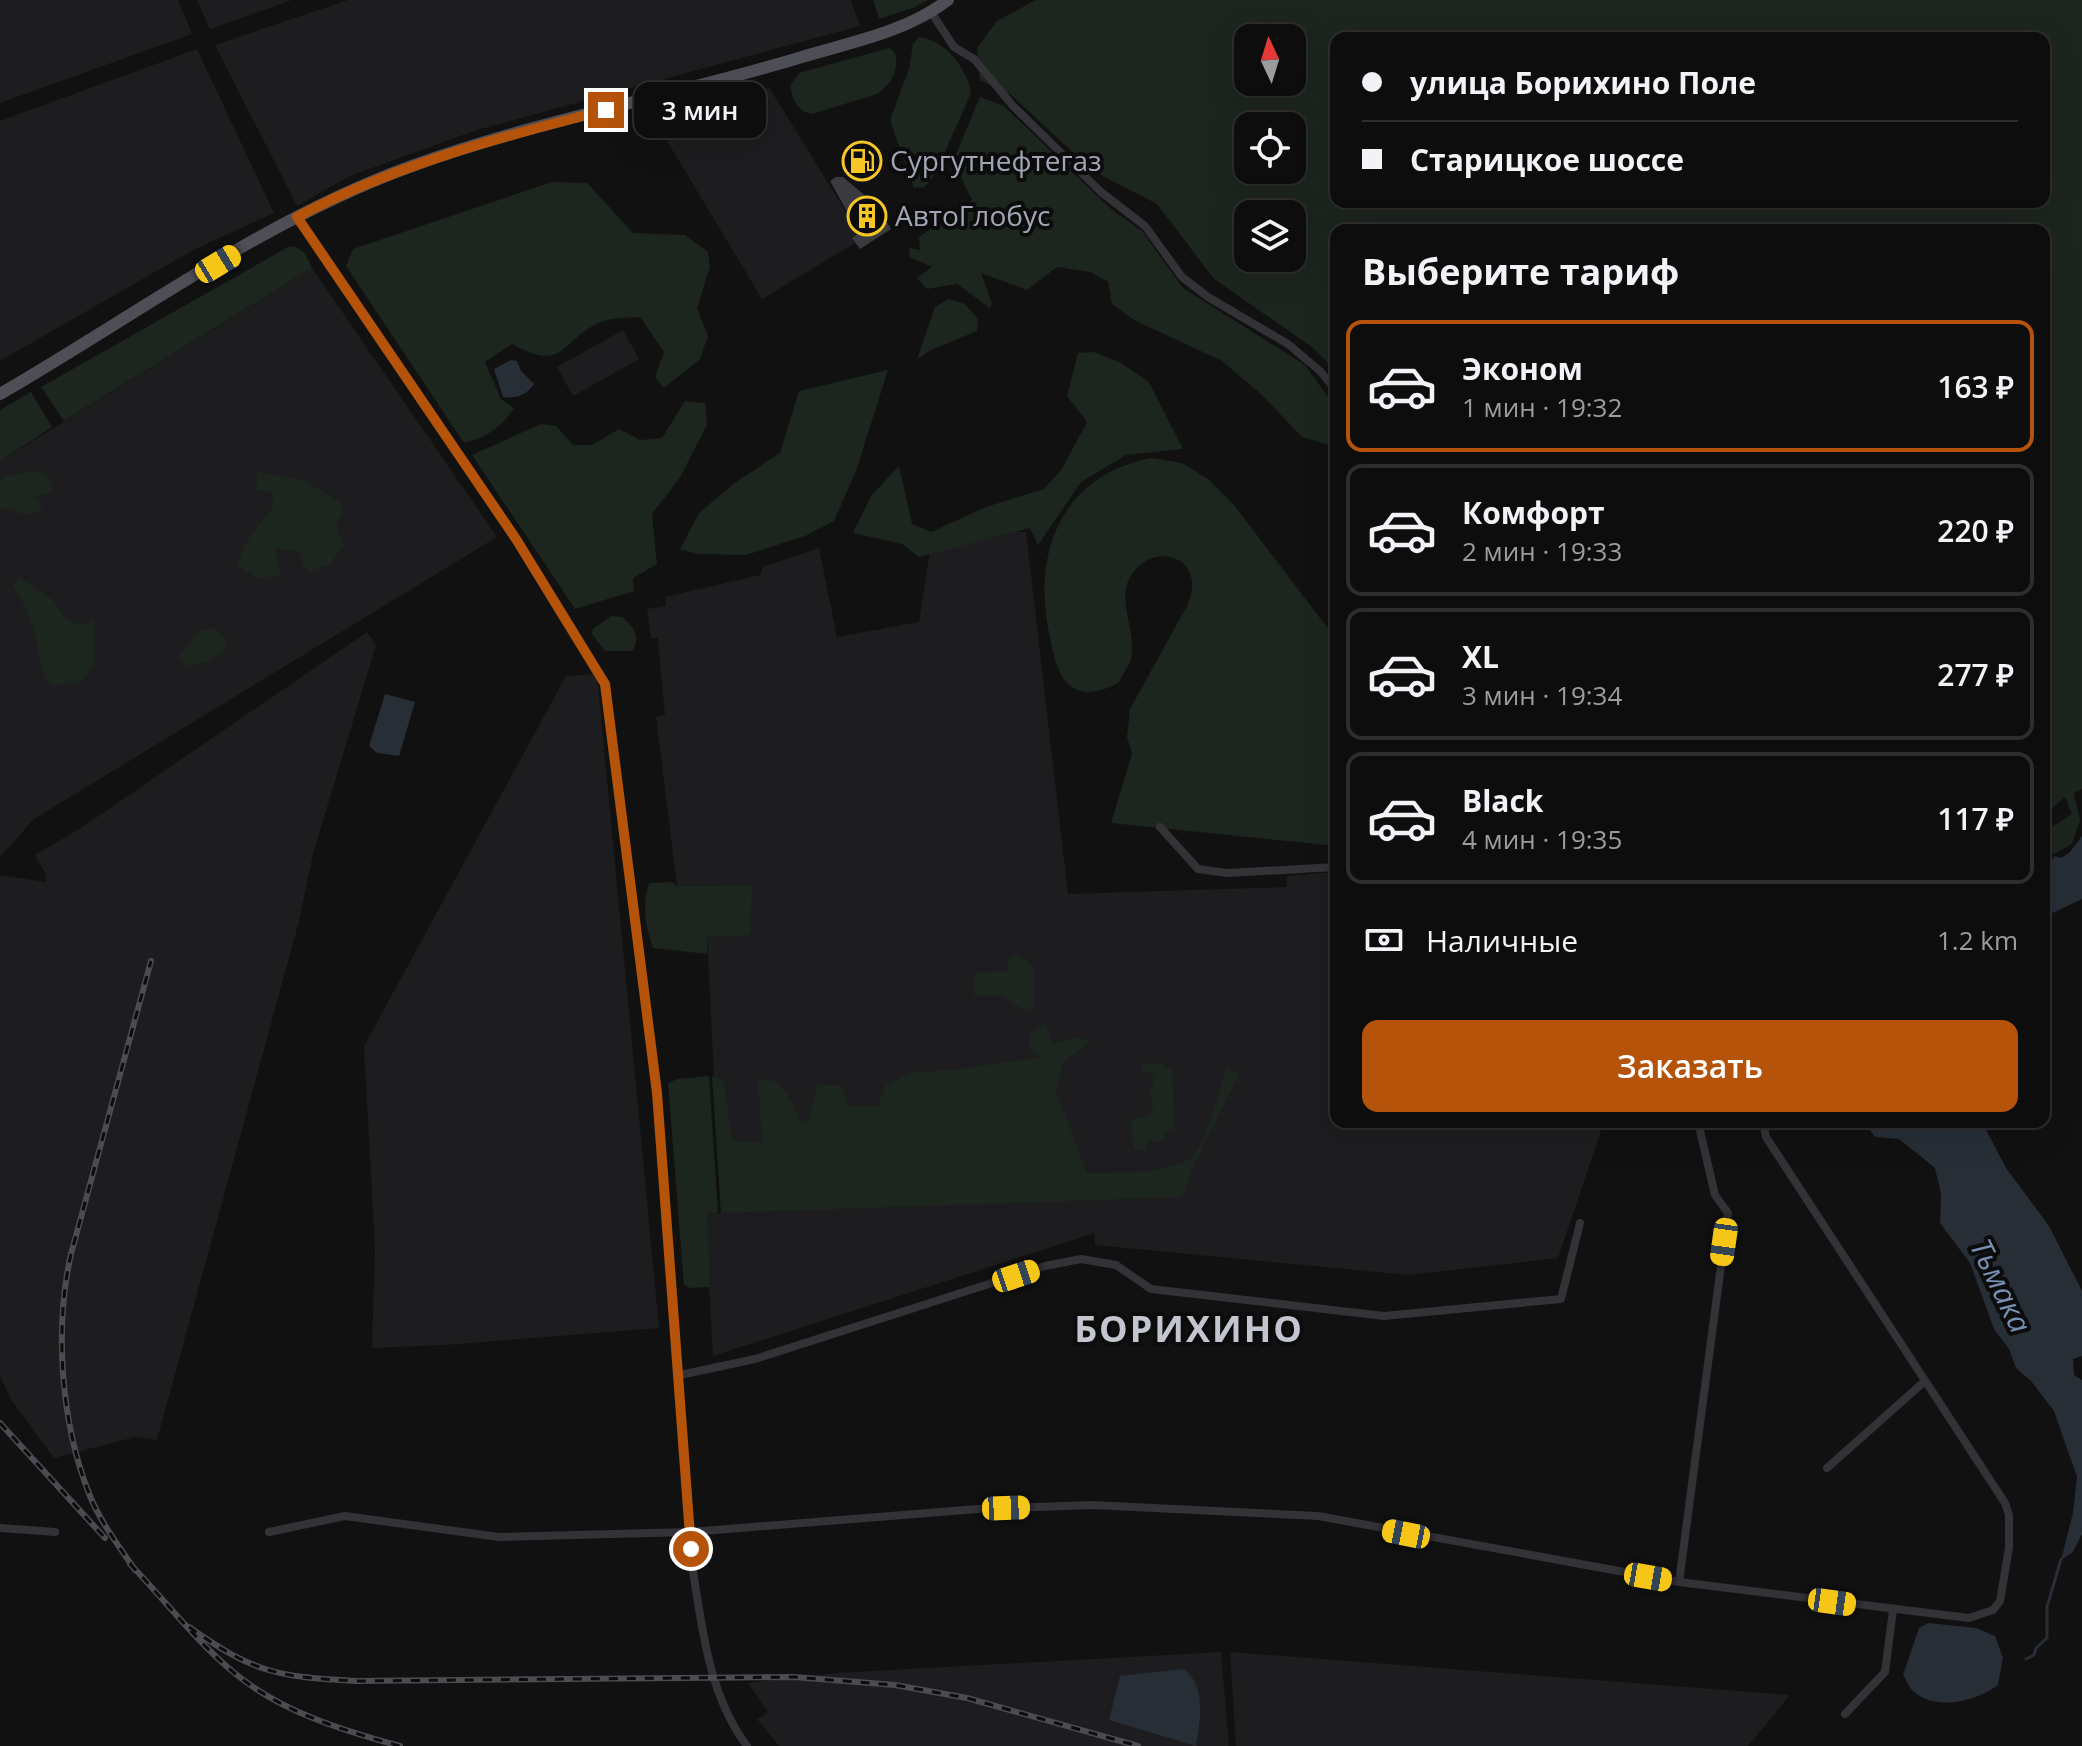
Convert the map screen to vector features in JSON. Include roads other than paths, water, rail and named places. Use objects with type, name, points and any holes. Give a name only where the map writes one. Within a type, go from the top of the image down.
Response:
[{"type":"main road","points":[[0,394],[342,193],[483,142],[791,61],[877,35],[931,12],[948,0]]},
{"type":"street","points":[[931,12],[954,47],[974,59],[1013,106],[1101,192],[1145,226],[1182,277],[1208,297],[1288,344],[1330,383]]},
{"type":"street","points":[[297,217],[516,539],[605,684],[657,1093],[698,1605],[714,1678],[726,1711],[747,1746]]},
{"type":"street","points":[[1160,827],[1198,869],[1227,873],[1330,867]]},
{"type":"street","points":[[1679,1582],[1728,1213],[1715,1195],[1699,1128]]},
{"type":"street","points":[[269,1532],[345,1516],[499,1537],[690,1532],[978,1509],[1092,1505],[1318,1516],[1679,1582],[1969,1618],[1993,1610],[2000,1601],[2007,1570],[2009,1515],[2005,1503],[1766,1137],[1764,1128]]},
{"type":"street","points":[[680,1375],[755,1359],[1045,1266],[1081,1259],[1116,1265],[1151,1289],[1384,1316],[1561,1299],[1580,1223]]},
{"type":"street","points":[[1827,1468],[1925,1381]]},
{"type":"street","points":[[0,1528],[55,1532]]},
{"type":"street","points":[[1845,1714],[1885,1672],[1893,1610]]},
{"type":"water","points":[[511,360],[517,361],[521,371],[534,384],[520,395],[503,397],[494,369]]},
{"type":"water","points":[[385,694],[415,702],[399,756],[377,753],[369,746]]},
{"type":"water","points":[[2082,836],[2082,899],[2050,914],[2050,861],[2055,856],[2061,858]]},
{"type":"water","name":"Тьмака","points":[[1868,1128],[1985,1128],[2006,1168],[2049,1226],[2082,1291],[2082,1356],[2073,1359],[2074,1375],[2082,1380],[2082,1534],[2073,1552],[2061,1560],[2073,1513],[2077,1477],[2054,1411],[2031,1381],[2016,1368],[2009,1349],[1994,1329],[1970,1263],[1940,1223],[1941,1194],[1935,1168],[1899,1139],[1875,1137]]},
{"type":"water","points":[[1928,1623],[1976,1628],[1995,1636],[2003,1658],[1998,1685],[1979,1696],[1944,1703],[1913,1691],[1903,1675],[1919,1628]]},
{"type":"water","points":[[1184,1669],[1191,1676],[1199,1695],[1196,1746],[1109,1720],[1120,1676]]},
{"type":"waterway","points":[[2026,1659],[2034,1655],[2036,1648],[2047,1638],[2047,1607],[2061,1559]]},
{"type":"railway","points":[[135,1570],[99,1516],[80,1468],[67,1408],[62,1345],[71,1254],[151,961]]},
{"type":"railway","points":[[0,1423],[105,1538]]},
{"type":"railway","points":[[130,1564],[205,1646],[250,1685],[312,1718],[400,1746]]},
{"type":"railway","points":[[189,1627],[250,1663],[268,1670],[306,1677],[356,1681],[794,1677],[895,1685],[967,1698],[1138,1746]]},
{"type":"place","name":"Сургутнефтегаз","points":[[862,161]]},
{"type":"place","name":"АвтоГлобус","points":[[867,216]]},
{"type":"district","name":"БОРИХИНО","points":[[1189,1329]]}]
